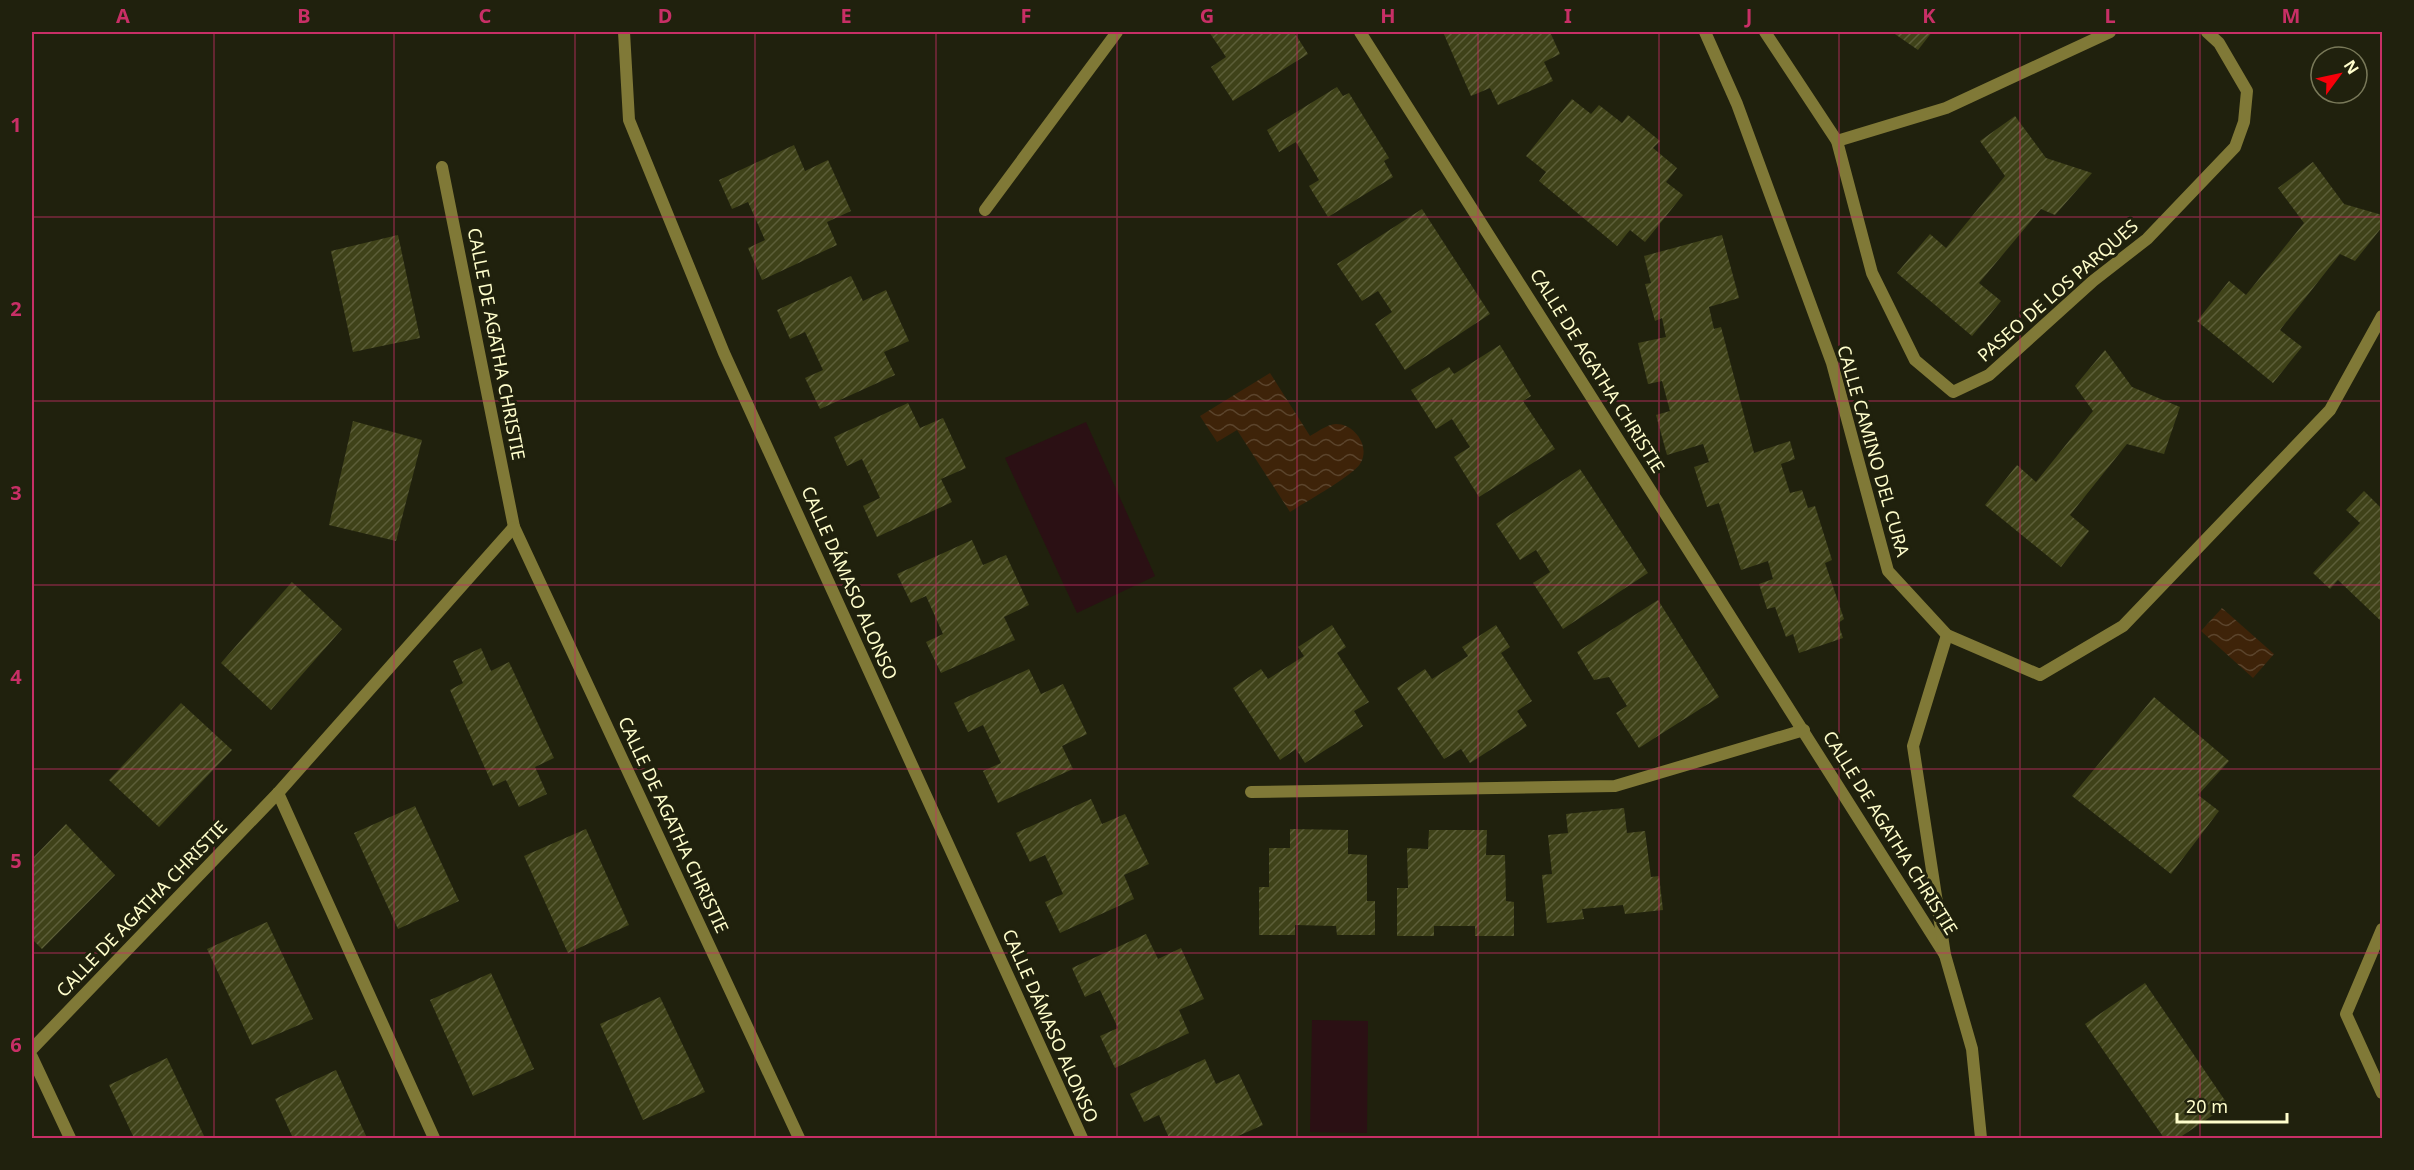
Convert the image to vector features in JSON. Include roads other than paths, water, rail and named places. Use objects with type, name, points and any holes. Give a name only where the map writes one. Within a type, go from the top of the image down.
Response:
[{"type":"street","name":"CALLE DÁMASO ALONSO","points":[[624,32],[629,120],[724,353],[1082,1138]]},
{"type":"street","points":[[986,210],[1117,32]]},
{"type":"street","name":"CALLE DE AGATHA CHRISTIE","points":[[1360,32],[1945,955]]},
{"type":"street","name":"CALLE CAMINO DEL CURA","points":[[1705,32],[1737,104],[1832,363],[1888,571],[1947,635],[2040,675],[2123,626],[2330,410],[2382,316]]},
{"type":"street","name":"PASEO DE LOS PARQUES","points":[[1765,32],[1837,141],[1872,273],[1915,360],[1953,392],[1989,375],[2092,281],[2147,239],[2235,147],[2244,122],[2247,91],[2219,43],[2207,32]]},
{"type":"street","points":[[1837,141],[1946,108],[2110,32]]},
{"type":"street","name":"CALLE DE AGATHA CHRISTIE","points":[[442,167],[514,527],[799,1138]]},
{"type":"street","name":"CALLE DE AGATHA CHRISTIE","points":[[32,1049],[278,793],[514,527]]},
{"type":"street","name":"CALLE DE AGATHA CHRISTIE","points":[[1947,635],[1913,746],[1945,955],[1972,1049],[1981,1138]]},
{"type":"street","name":"CALLE DE AGATHA CHRISTIE","points":[[1251,792],[1615,786],[1804,730]]},
{"type":"street","points":[[278,793],[434,1138]]},
{"type":"street","points":[[2382,929],[2346,1014],[2382,1093]]},
{"type":"street","points":[[32,1058],[70,1138]]},
{"type":"water","points":[[1270,373],[1310,436],[1329,426],[1343,425],[1355,432],[1364,451],[1360,464],[1355,469],[1290,512],[1237,430],[1217,442],[1200,416]]},
{"type":"water","points":[[2222,608],[2274,654],[2253,678],[2201,631]]}]
